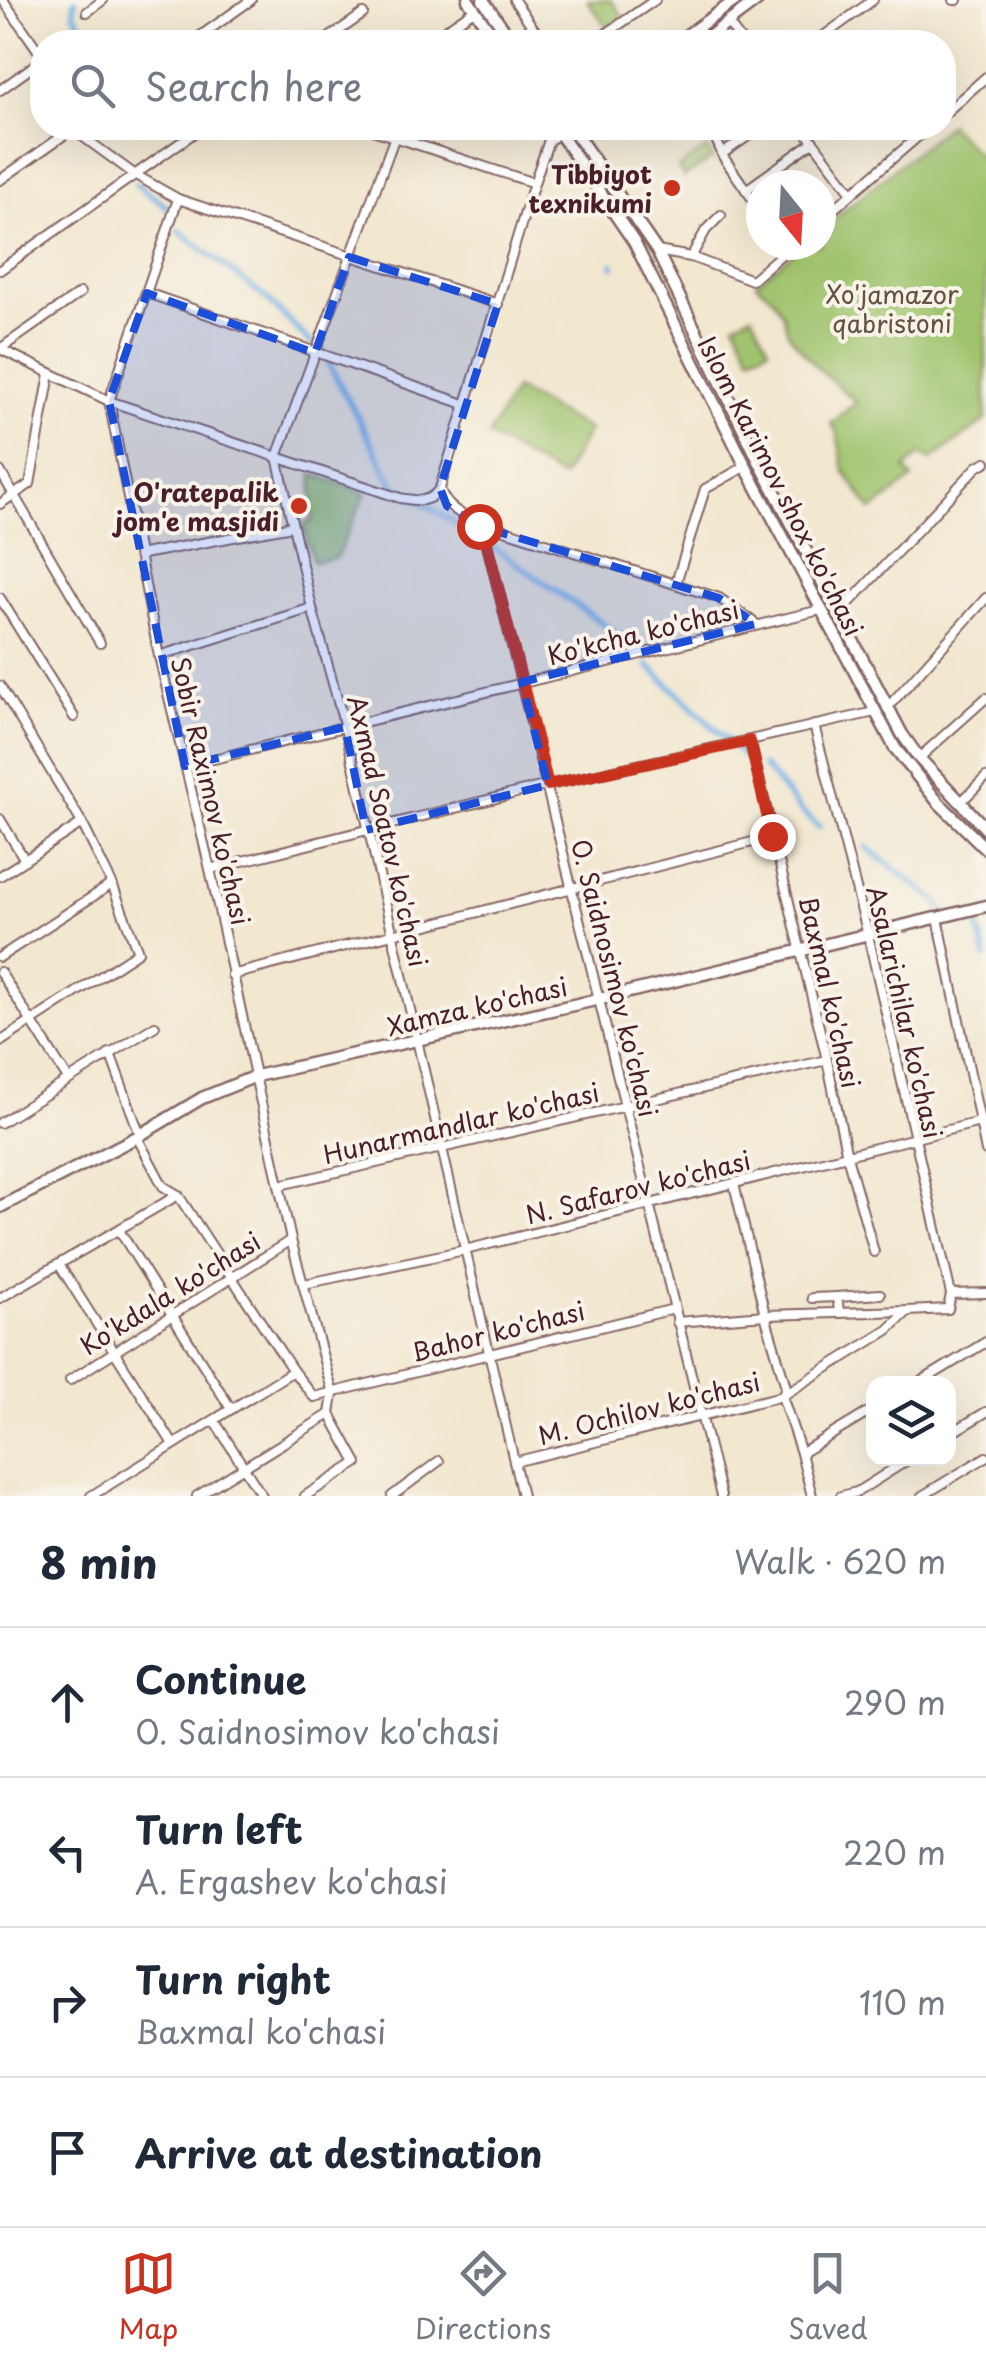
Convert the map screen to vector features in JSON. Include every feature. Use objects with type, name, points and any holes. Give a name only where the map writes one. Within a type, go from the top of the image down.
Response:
[{"type":"main road","points":[[693,30],[736,0]]},
{"type":"main road","points":[[718,30],[758,0]]},
{"type":"main road","points":[[475,3],[490,30]]},
{"type":"main road","points":[[475,3],[501,30]]},
{"type":"main road","name":"Islom Karimov shox ko'chasi","points":[[570,140],[634,242],[820,610],[902,760],[986,849]]},
{"type":"main road","name":"Islom Karimov shox ko'chasi","points":[[571,140],[657,252],[760,465],[887,708],[920,758],[986,829]]},
{"type":"main road","points":[[723,417],[732,420],[736,412]]},
{"type":"main road","points":[[747,468],[751,463],[760,465]]},
{"type":"main road","name":"Xamza ko'chasi","points":[[0,1207],[138,1136],[202,1098],[256,1076],[600,999],[986,906]]},
{"type":"street","points":[[87,12],[103,0]]},
{"type":"street","points":[[209,30],[252,0]]},
{"type":"street","points":[[514,0],[535,30]]},
{"type":"street","points":[[611,30],[655,0]]},
{"type":"street","points":[[832,30],[873,0]]},
{"type":"street","points":[[2,2],[30,41]]},
{"type":"street","points":[[442,30],[475,3]]},
{"type":"street","points":[[340,30],[363,14]]},
{"type":"street","points":[[728,22],[734,30]]},
{"type":"street","points":[[0,90],[30,67]]},
{"type":"street","points":[[956,103],[986,77]]},
{"type":"street","points":[[0,180],[58,140]]},
{"type":"street","points":[[87,140],[134,174],[178,199],[498,304]]},
{"type":"street","points":[[0,270],[184,140]]},
{"type":"street","points":[[277,457],[393,140]]},
{"type":"street","points":[[418,140],[534,183]]},
{"type":"street","points":[[80,293],[0,349],[109,401],[400,498],[433,498],[440,488],[467,405],[549,140]]},
{"type":"street","points":[[716,140],[746,190]]},
{"type":"street","points":[[722,154],[742,140]]},
{"type":"street","points":[[836,207],[914,140]]},
{"type":"street","points":[[774,170],[813,142],[852,193]]},
{"type":"street","points":[[109,401],[178,199]]},
{"type":"street","points":[[691,257],[706,230],[721,215]]},
{"type":"street","points":[[657,252],[691,257],[752,280],[775,260]]},
{"type":"street","points":[[147,293],[467,405]]},
{"type":"street","points":[[0,504],[30,484],[50,374]]},
{"type":"street","name":"Sobir Raximov ko'chasi","points":[[109,401],[138,555],[291,1240],[333,1394]]},
{"type":"street","name":"Axmad Soatov ko'chasi","points":[[277,457],[345,727],[522,1496]]},
{"type":"street","points":[[838,615],[982,464],[986,474]]},
{"type":"street","points":[[676,583],[705,489],[747,468]]},
{"type":"street","points":[[0,471],[100,643]]},
{"type":"street","points":[[440,488],[446,506],[479,526],[492,526],[676,583],[718,598],[756,624]]},
{"type":"street","points":[[138,555],[292,526]]},
{"type":"street","name":"O. Saidnosimov ko'chasi","points":[[479,526],[485,536],[548,785],[721,1496]]},
{"type":"street","points":[[0,598],[74,718]]},
{"type":"street","points":[[887,708],[986,598]]},
{"type":"street","points":[[160,656],[312,608]]},
{"type":"street","name":"Ko'kcha ko'chasi","points":[[185,766],[820,610]]},
{"type":"street","points":[[0,686],[82,823],[112,884],[138,952],[0,1042]]},
{"type":"street","points":[[920,758],[986,698]]},
{"type":"street","points":[[210,869],[548,785],[875,712]]},
{"type":"street","name":"Asalarichilar ko'chasi","points":[[814,725],[868,935],[951,1294],[948,1309],[908,1311]]},
{"type":"street","name":"Baxmal ko'chasi","points":[[750,741],[827,1060],[846,1156],[874,1252]]},
{"type":"street","points":[[960,803],[986,778]]},
{"type":"street","points":[[0,819],[25,860]]},
{"type":"street","points":[[0,876],[82,823]]},
{"type":"street","points":[[232,975],[772,836]]},
{"type":"street","points":[[0,957],[112,884]]},
{"type":"street","points":[[941,917],[986,1151]]},
{"type":"street","points":[[0,972],[68,1079]]},
{"type":"street","points":[[0,1123],[155,1026]]},
{"type":"street","points":[[110,1053],[138,1136],[163,1186],[178,1195],[293,1371],[314,1396],[333,1394],[330,1414],[357,1463],[305,1496]]},
{"type":"street","name":"Hunarmandlar ko'chasi","points":[[280,1185],[827,1060]]},
{"type":"street","name":"N. Safarov ko'chasi","points":[[304,1284],[648,1206],[980,1122]]},
{"type":"street","points":[[734,1184],[764,1314],[786,1387],[782,1396],[812,1496]]},
{"type":"street","points":[[0,1298],[178,1195]]},
{"type":"street","points":[[120,1230],[231,1408]]},
{"type":"street","name":"Ko'kdala ko'chasi","points":[[70,1380],[291,1240]]},
{"type":"street","points":[[60,1266],[173,1444]]},
{"type":"street","points":[[951,1294],[986,1292]]},
{"type":"street","points":[[812,1298],[880,1294]]},
{"type":"street","points":[[836,1297],[839,1312]]},
{"type":"street","name":"Bahor ko'chasi","points":[[333,1394],[674,1309]]},
{"type":"street","points":[[677,1322],[764,1314],[908,1311]]},
{"type":"street","name":"M. Ochilov ko'chasi","points":[[514,1462],[782,1396],[888,1330],[908,1311]]},
{"type":"street","points":[[930,1376],[986,1342]]},
{"type":"street","points":[[91,1496],[293,1371]]},
{"type":"street","points":[[956,1430],[986,1412]]},
{"type":"street","points":[[197,1496],[330,1414]]},
{"type":"street","points":[[801,1453],[866,1415]]},
{"type":"street","points":[[214,1420],[262,1496]]},
{"type":"street","points":[[922,1496],[986,1456]]},
{"type":"street","points":[[392,1496],[439,1461]]},
{"type":"street","points":[[842,1496],[858,1494],[899,1466]]},
{"type":"highlighted area","points":[[349,257],[498,304],[440,488],[447,506],[479,526],[719,598],[756,624],[522,682],[548,785],[366,830],[345,727],[185,766],[109,401],[147,293],[315,353]]},
{"type":"green space","points":[[587,0],[611,0],[623,17],[607,28]]},
{"type":"green space","name":"Xo'jamazor qabristoni","points":[[956,131],[986,163],[986,420],[931,460],[920,454],[905,469],[913,478],[872,511],[844,471],[837,432],[831,424],[856,402],[816,367],[788,333],[773,298],[756,283],[784,260],[836,260],[836,217],[929,140],[956,140]]},
{"type":"green space","points":[[707,148],[713,158],[684,177],[678,168]]},
{"type":"green space","points":[[752,314],[769,348],[751,356],[735,323]]},
{"type":"green space","points":[[515,389],[589,430],[562,478],[488,436]]},
{"type":"green space","points":[[313,474],[366,493],[336,558],[313,562],[303,524],[312,521]]},
{"type":"waterway","points":[[75,0],[74,12],[84,30]]},
{"type":"waterway","points":[[136,184],[167,207]]},
{"type":"waterway","points":[[179,231],[267,299],[311,343]]},
{"type":"waterway","points":[[611,263],[612,263],[614,264],[612,265],[611,263]]},
{"type":"waterway","points":[[613,264],[615,266],[613,267],[612,266],[613,264]]},
{"type":"waterway","points":[[615,267],[614,269],[613,268],[615,267]]},
{"type":"waterway","points":[[329,364],[394,485],[486,542],[629,642]]},
{"type":"waterway","points":[[648,665],[747,759]]},
{"type":"waterway","points":[[763,766],[819,827]]},
{"type":"waterway","points":[[866,847],[938,902],[946,918]]},
{"type":"waterway","points":[[958,917],[975,915],[986,958]]},
{"type":"place","name":"Tibbiyot texnikumi","points":[[672,188]]},
{"type":"place","name":"O'ratepalik jom'e masjidi","points":[[299,506]]},
{"type":"route","points":[[479,526],[485,536],[548,785],[750,741],[772,836]]}]
